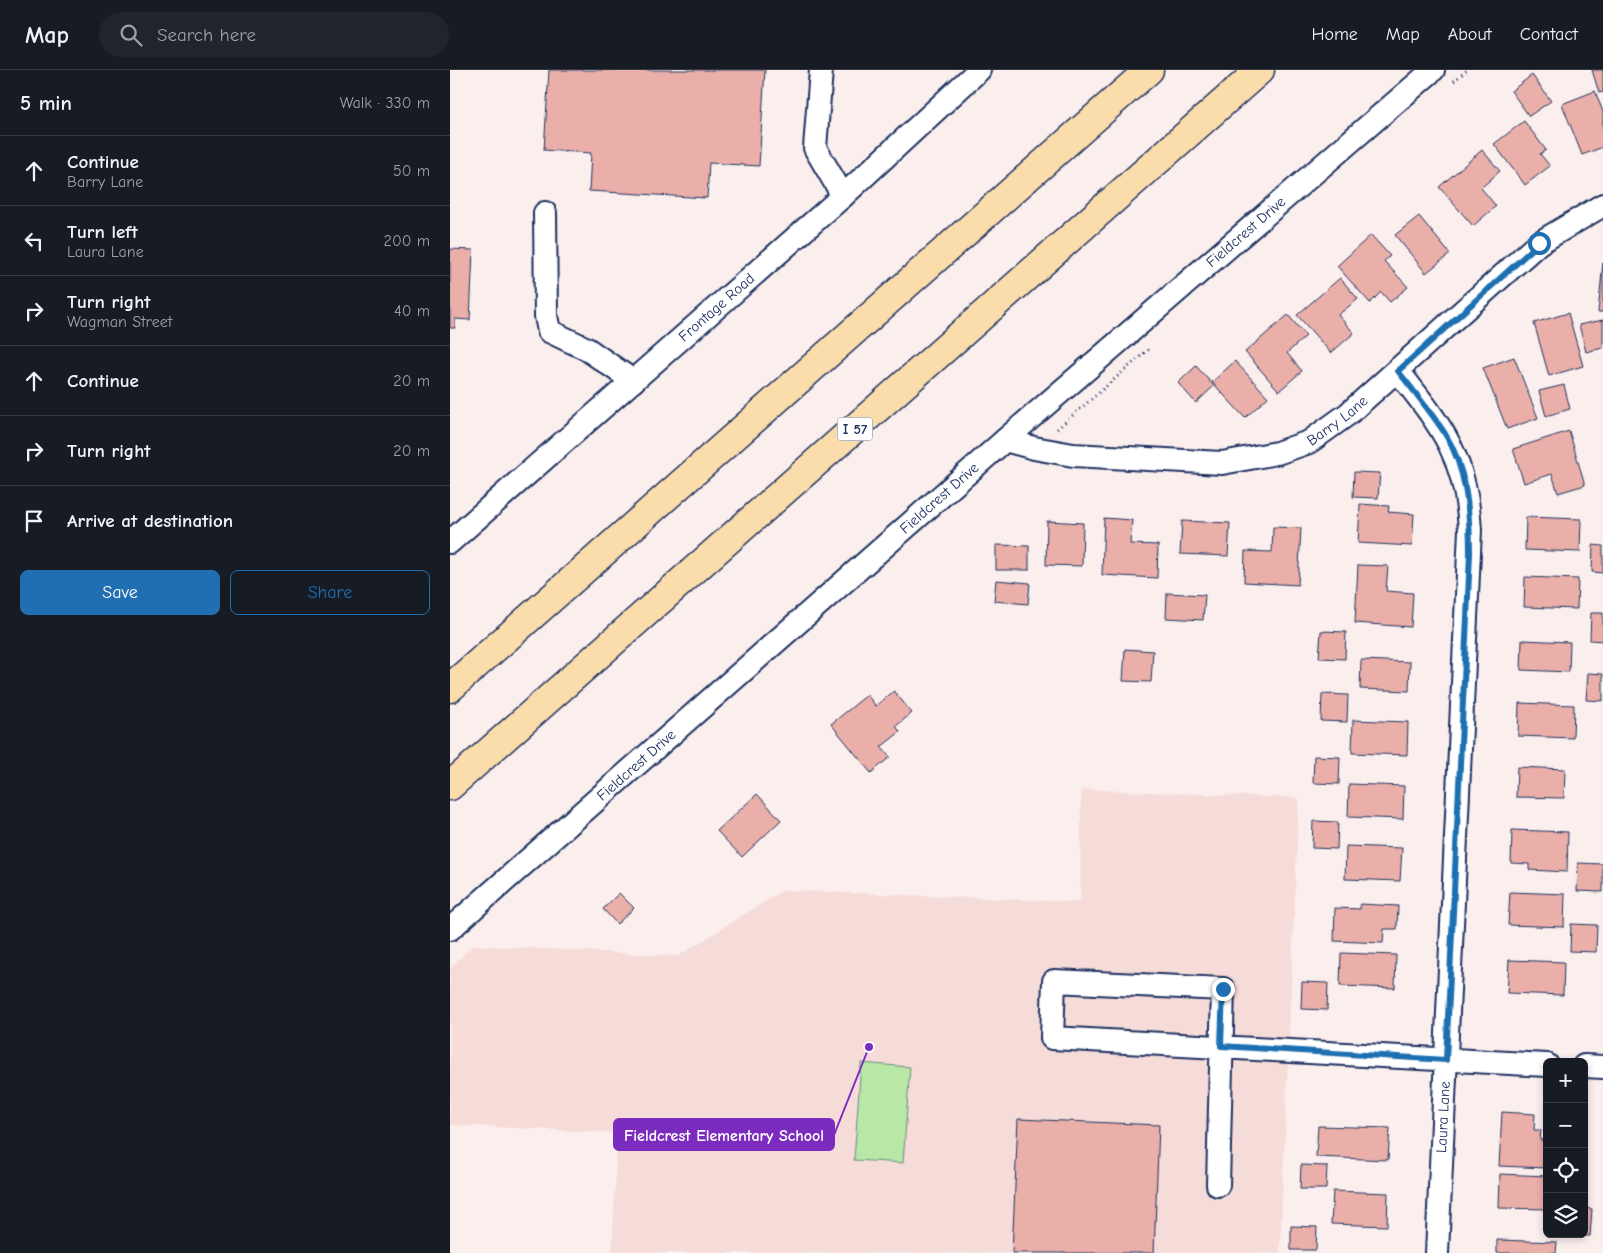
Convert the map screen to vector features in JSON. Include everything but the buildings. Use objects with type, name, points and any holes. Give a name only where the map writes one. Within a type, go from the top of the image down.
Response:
[{"type":"highway","points":[[1052,156],[1120,70]]},
{"type":"highway","points":[[450,688],[1149,70]]},
{"type":"highway","name":"I 57","points":[[450,786],[1260,70]]},
{"type":"street","points":[[820,70],[815,148],[844,196]]},
{"type":"street","name":"Frontage Road","points":[[450,542],[844,196],[979,70]]},
{"type":"street","name":"Fieldcrest Drive","points":[[450,929],[1006,440],[1433,70]]},
{"type":"street","name":"Barry Lane","points":[[1006,440],[1034,448],[1073,455],[1222,463],[1277,453],[1309,442],[1348,414],[1398,371],[1539,243],[1603,205]]},
{"type":"street","points":[[546,213],[546,316],[548,331],[587,348],[632,381]]},
{"type":"street","name":"Laura Lane","points":[[1398,371],[1445,433],[1455,452],[1464,482],[1469,510],[1470,554],[1437,1253]]},
{"type":"street","points":[[1218,1184],[1221,1046],[1223,989],[1054,981],[1052,1038],[1221,1046],[1298,1050],[1446,1060],[1543,1064]]},
{"type":"street","points":[[1588,1066],[1603,1067]]},
{"type":"shaded area","points":[[1081,789],[1299,798],[1280,1253],[612,1253],[617,1133],[450,1125],[450,968],[473,945],[678,956],[783,890],[1080,902]]},
{"type":"green space","points":[[861,1063],[910,1067],[903,1163],[854,1160]]},
{"type":"place","name":"Fieldcrest Elementary School","points":[[869,1047]]},
{"type":"route","points":[[1223,989],[1221,1046],[1446,1060],[1470,554],[1469,510],[1464,482],[1455,452],[1445,433],[1398,371],[1539,243]]}]
